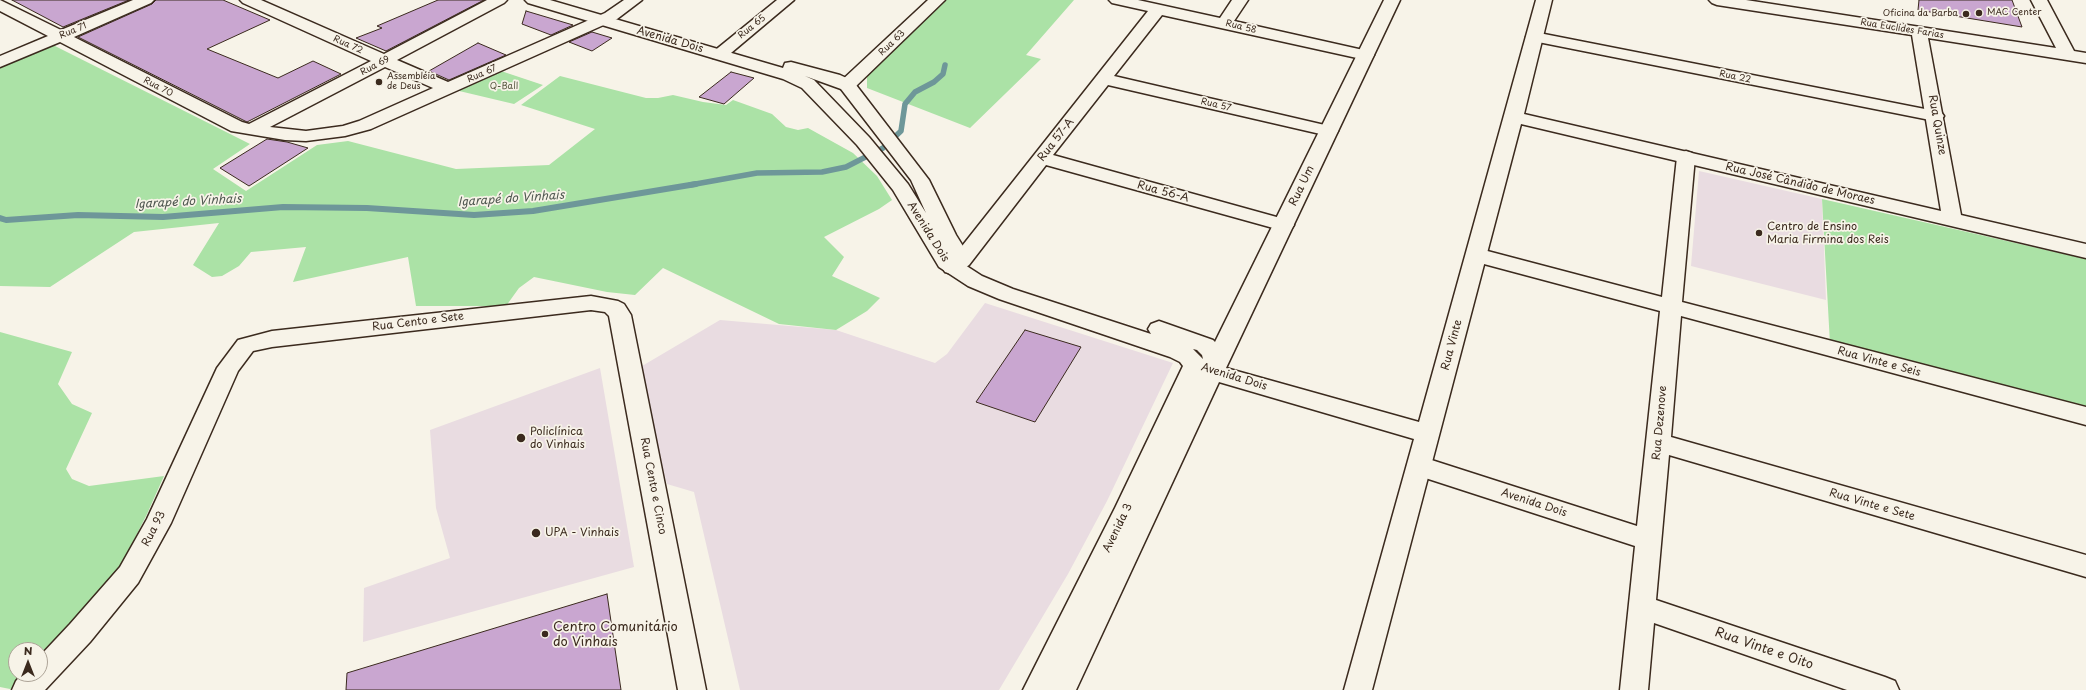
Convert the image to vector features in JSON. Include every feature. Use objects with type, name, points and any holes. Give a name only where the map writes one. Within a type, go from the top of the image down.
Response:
[{"type":"street","name":"Rua 71","points":[[0,62],[146,0]]},
{"type":"street","name":"Rua 72","points":[[248,0],[449,89]]},
{"type":"street","name":"Rua 69","points":[[251,130],[499,0]]},
{"type":"street","name":"Avenida Dois","points":[[533,0],[607,18],[723,52],[802,81],[813,89],[878,159],[901,188],[941,256],[957,264],[975,281],[1006,294],[1178,351],[1208,367],[1428,434]]},
{"type":"street","name":"Avenida Dois","points":[[557,0],[607,18]]},
{"type":"street","name":"Rua 67","points":[[325,135],[365,125],[449,89],[607,18],[634,0]]},
{"type":"street","name":"Rua 65","points":[[723,52],[786,0]]},
{"type":"street","name":"Rua 63","points":[[847,86],[937,0]]},
{"type":"street","name":"Rua 58","points":[[1117,0],[1366,55]]},
{"type":"street","points":[[1225,24],[1240,0]]},
{"type":"street","name":"Rua Um","points":[[1208,367],[1284,225],[1392,0]]},
{"type":"street","name":"Rua Vinte","points":[[1358,690],[1514,117],[1544,0]]},
{"type":"street","name":"Rua Euclídes Farias","points":[[1717,0],[2086,58]]},
{"type":"street","points":[[2039,0],[2068,55]]},
{"type":"street","name":"Rua 70","points":[[0,5],[237,127],[285,135],[325,135]]},
{"type":"street","name":"Rua 57-A","points":[[957,264],[1158,9]]},
{"type":"street","name":"Rua Quinze","points":[[1919,32],[1952,219]]},
{"type":"street","name":"Rua 22","points":[[1534,37],[1935,116]]},
{"type":"street","name":"Avenida Dois","points":[[723,52],[825,76],[847,86],[900,152],[920,180],[946,235],[957,264]]},
{"type":"street","name":"Rua 57","points":[[1104,79],[1329,131]]},
{"type":"street","name":"Rua José Cândido de Moraes","points":[[1514,117],[2086,250]]},
{"type":"street","name":"Rua Dezenove","points":[[1634,690],[1686,157]]},
{"type":"street","name":"Rua 56-A","points":[[1042,158],[1284,225]]},
{"type":"street","name":"Rua Vinte e Seis","points":[[1476,255],[1671,308],[2086,416]]},
{"type":"street","name":"Rua Cento e Sete","points":[[246,345],[288,337],[591,303]]},
{"type":"street","name":"Rua Cento e Cinco","points":[[591,303],[610,306],[616,309],[620,315],[692,690]]},
{"type":"street","name":"Rua 93","points":[[26,690],[80,633],[129,575],[158,523],[228,368],[246,345]]},
{"type":"street","name":"Avenida 3","points":[[1037,690],[1128,508],[1208,367]]},
{"type":"street","name":"Avenida 3","points":[[1062,690],[1208,367]]},
{"type":"street","name":"Rua Vinte e Sete","points":[[1658,443],[2086,566]]},
{"type":"street","name":"Avenida Dois","points":[[1419,466],[1649,540]]},
{"type":"street","name":"Rua Vinte e Oito","points":[[1642,608],[1885,690]]},
{"type":"shaded area","name":"Centro de Ensino Maria Firmina dos Reis","points":[[1699,171],[1822,199],[1826,300],[1691,266]]},
{"type":"shaded area","points":[[985,303],[1173,363],[1107,501],[1068,574],[999,690],[740,690],[694,492],[667,484],[637,369],[720,320],[836,330],[935,363],[947,354]]},
{"type":"shaded area","name":"UPA - Vinhais","points":[[600,368],[634,567],[363,642],[364,588],[450,558],[436,508],[430,430]]},
{"type":"green space","points":[[946,0],[1074,0],[1026,55],[1041,59],[970,128],[867,88],[867,76]]},
{"type":"green space","points":[[53,45],[250,144],[213,169],[246,191],[317,145],[348,141],[456,169],[549,165],[595,129],[521,105],[560,76],[646,98],[658,98],[673,95],[703,102],[726,105],[733,100],[772,114],[786,127],[798,130],[808,128],[853,153],[877,176],[892,200],[879,209],[824,237],[844,257],[832,276],[880,298],[867,311],[836,330],[779,324],[663,268],[635,295],[607,292],[534,277],[519,288],[506,306],[416,306],[408,257],[293,282],[306,247],[251,252],[239,266],[222,276],[212,277],[193,265],[219,223],[134,232],[50,287],[0,286],[0,68]]},
{"type":"green space","name":"Q-Ball","points":[[501,71],[543,85],[514,104],[455,90]]},
{"type":"green space","points":[[1822,199],[2086,259],[2086,410],[1830,344]]},
{"type":"green space","points":[[0,332],[72,352],[58,384],[72,404],[92,413],[66,469],[72,479],[89,486],[164,476],[121,566],[48,653],[48,642],[8,642],[8,682],[22,682],[15,690],[0,687]]},
{"type":"building","points":[[12,0],[129,0],[63,27]]},
{"type":"building","points":[[156,0],[223,0],[270,20],[207,49],[278,78],[313,61],[341,74],[247,122],[78,37],[152,4]]},
{"type":"building","points":[[438,0],[484,0],[386,51],[356,38],[382,28],[377,26]]},
{"type":"building","name":"MAC Center","points":[[1919,0],[2012,0],[2022,27],[1918,10]]},
{"type":"building","points":[[526,11],[573,25],[551,35],[522,24]]},
{"type":"building","points":[[592,32],[612,38],[592,51],[569,42]]},
{"type":"building","points":[[478,43],[506,55],[449,80],[429,71]]},
{"type":"building","points":[[731,72],[754,78],[724,104],[699,97]]},
{"type":"building","points":[[267,139],[287,142],[308,148],[249,186],[220,168]]},
{"type":"building","points":[[1025,330],[1081,347],[1035,422],[976,402]]},
{"type":"building","name":"Centro Comunitário do Vinhais","points":[[607,594],[621,690],[346,690],[347,673]]},
{"type":"waterway","name":"Igarapé do Vinhais","points":[[690,185],[757,173],[822,172],[846,167],[883,148],[901,131],[905,104],[915,92],[934,82],[943,74],[945,65]]},
{"type":"waterway","name":"Igarapé do Vinhais","points":[[690,185],[696,184]]},
{"type":"waterway","name":"Igarapé do Vinhais","points":[[0,218],[6,220],[78,215],[163,217],[283,207],[367,208],[474,215],[533,211],[690,185]]},
{"type":"place","name":"MAC Center","points":[[1979,13]]},
{"type":"place","name":"Oficina da Barba","points":[[1966,14]]},
{"type":"place","name":"Assembléia de Deus","points":[[379,82]]},
{"type":"place","name":"Centro de Ensino Maria Firmina dos Reis","points":[[1759,233]]},
{"type":"place","name":"Policlínica do Vinhais","points":[[521,438]]},
{"type":"place","name":"UPA - Vinhais","points":[[536,533]]},
{"type":"place","name":"Centro Comunitário do Vinhais","points":[[545,634]]}]
